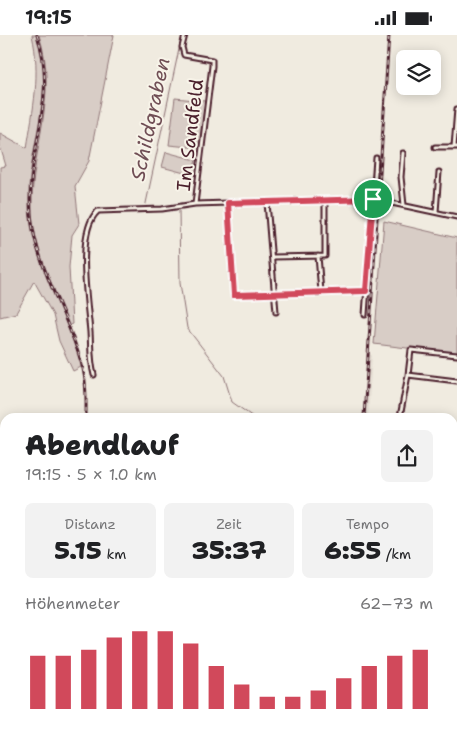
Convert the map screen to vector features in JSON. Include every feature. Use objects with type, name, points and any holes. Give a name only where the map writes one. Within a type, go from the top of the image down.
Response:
[{"type":"street","name":"Im Sandfeld","points":[[184,35],[182,47],[184,55],[212,60],[195,204],[373,199],[457,217]]},
{"type":"street","points":[[434,147],[455,147],[457,109]]},
{"type":"street","points":[[403,153],[401,177],[404,205]]},
{"type":"street","points":[[365,315],[376,158]]},
{"type":"street","points":[[436,212],[439,172]]},
{"type":"street","points":[[272,257],[325,256],[325,201]]},
{"type":"street","points":[[266,202],[276,312]]},
{"type":"street","points":[[228,203],[234,295],[366,291]]},
{"type":"street","points":[[94,375],[90,355],[84,274],[87,239],[95,214],[98,211],[162,209],[195,204]]},
{"type":"street","points":[[318,256],[321,292]]},
{"type":"street","points":[[401,413],[411,350],[457,355]]},
{"type":"street","points":[[408,375],[457,381]]},
{"type":"shaded area","points":[[32,35],[36,35],[42,57],[44,79],[29,187],[29,209],[32,229],[43,269],[81,364],[81,367],[73,371],[59,341],[53,315],[34,281],[16,313],[0,317],[0,167],[6,166],[0,146],[0,133],[27,148],[36,78],[35,49]]},
{"type":"shaded area","points":[[39,35],[114,35],[89,161],[75,186],[79,224],[72,235],[69,267],[72,324],[68,326],[40,254],[33,224],[33,187],[43,122],[46,79]]},
{"type":"shaded area","points":[[175,98],[205,101],[199,148],[169,145]]},
{"type":"shaded area","points":[[166,152],[196,160],[192,175],[162,167]]},
{"type":"shaded area","points":[[384,221],[457,238],[457,354],[374,344]]},
{"type":"shaded area","points":[[367,354],[372,355],[368,413],[363,413]]},
{"type":"waterway","name":"Schildgraben","points":[[145,208],[182,35]]},
{"type":"waterway","name":"Schildgraben","points":[[177,209],[179,208],[180,283],[187,328],[224,376],[232,402],[247,413]]},
{"type":"waterway","name":"Schildgraben","points":[[144,211],[152,211]]},
{"type":"railway","points":[[37,35],[43,59],[45,81],[32,169],[31,215],[39,254],[70,330],[83,369],[86,387],[86,413]]},
{"type":"railway","points":[[364,413],[389,35]]},
{"type":"route","points":[[373,199],[366,291],[234,295],[228,203],[373,199]]}]
